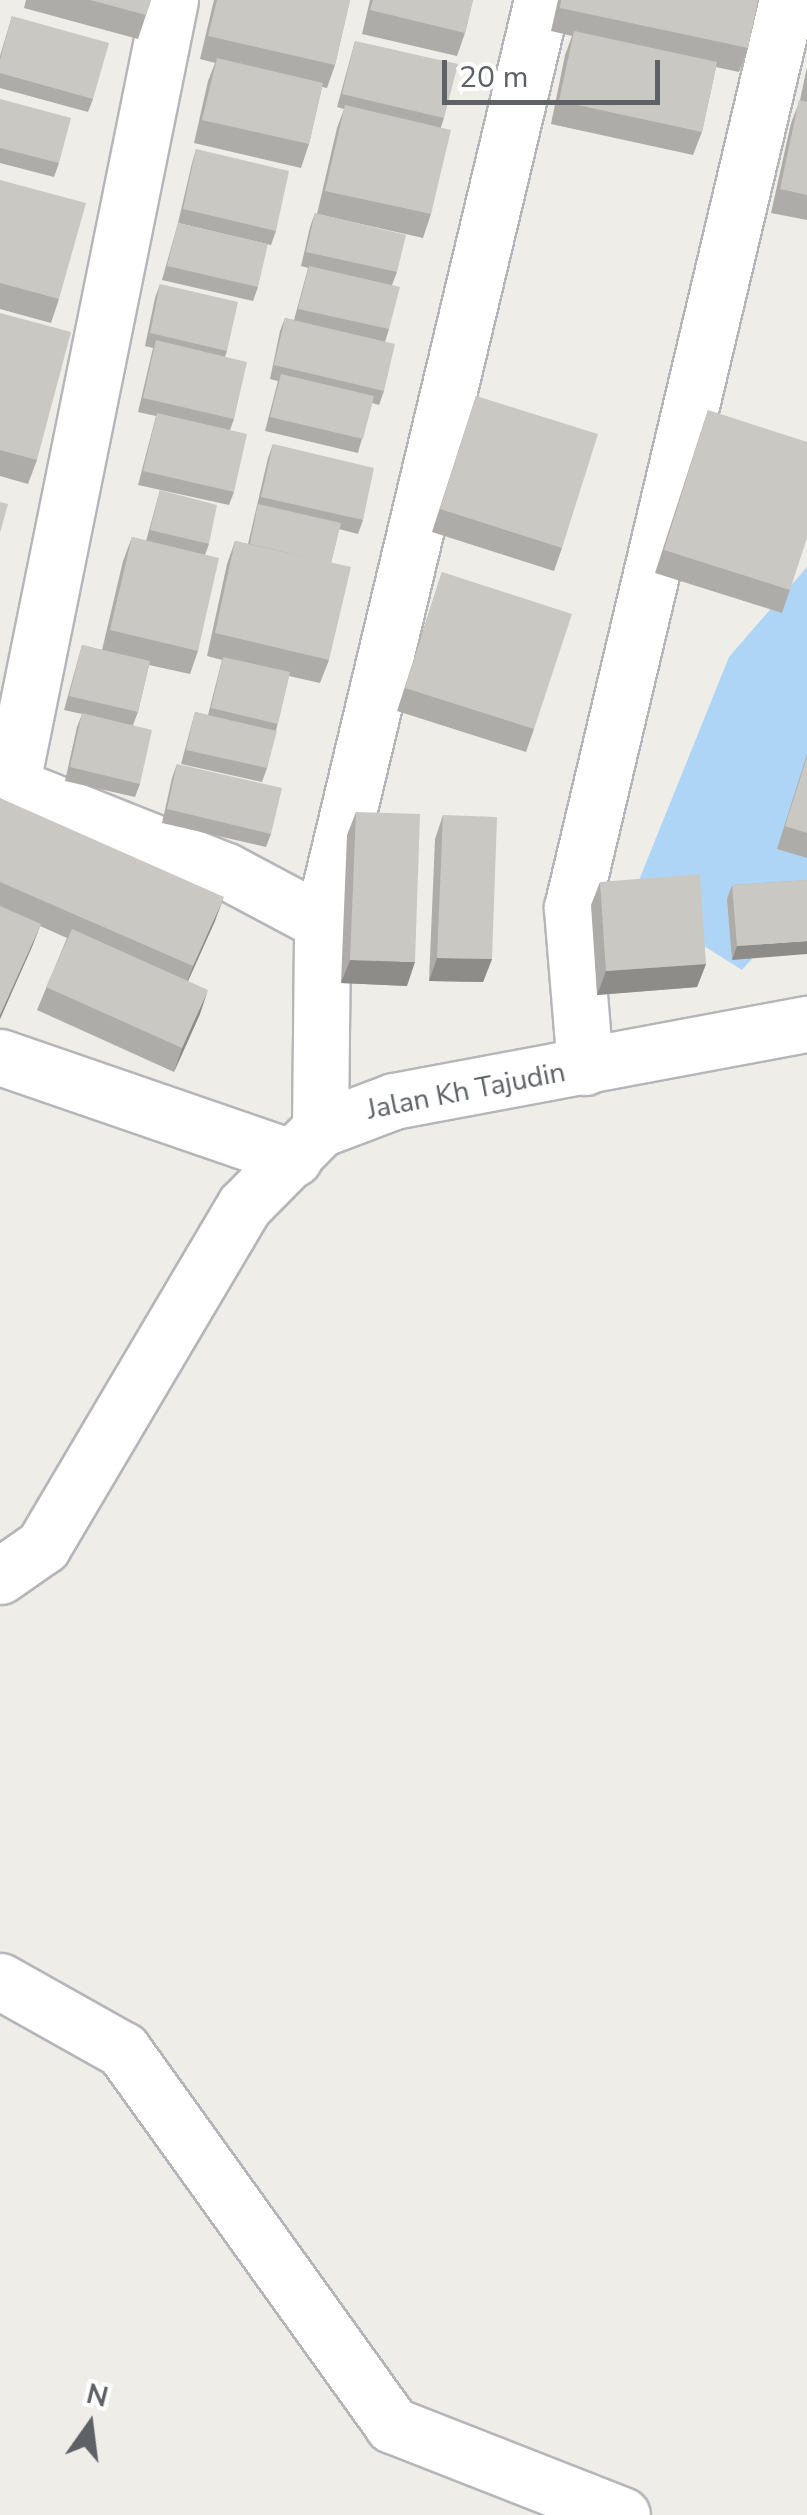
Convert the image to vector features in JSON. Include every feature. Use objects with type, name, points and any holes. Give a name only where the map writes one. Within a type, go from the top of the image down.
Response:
[{"type":"street","points":[[170,0],[14,777],[25,791],[226,871],[322,922]]},
{"type":"street","points":[[0,1056],[307,1144],[322,922],[542,0]]},
{"type":"street","points":[[585,1068],[572,908],[787,0]]},
{"type":"street","name":"Jalan Kh Tajudin","points":[[0,1576],[43,1546],[244,1206],[307,1144],[394,1100],[585,1068],[807,1024]]},
{"type":"street","points":[[0,1982],[123,2050],[392,2425],[610,2513]]},
{"type":"water","points":[[807,567],[807,897],[742,970],[631,900],[729,657]]},
{"type":"building","points":[[90,0],[151,0],[146,15]]},
{"type":"building","points":[[217,0],[350,0],[335,65],[208,36]]},
{"type":"building","points":[[373,0],[473,0],[465,33],[370,10]]},
{"type":"building","points":[[561,0],[758,0],[748,48],[560,8]]},
{"type":"building","points":[[12,16],[109,43],[93,99],[0,73]]},
{"type":"building","points":[[574,31],[717,62],[702,132],[559,101]]},
{"type":"building","points":[[355,41],[458,64],[444,118],[342,94]]},
{"type":"building","points":[[217,58],[323,83],[309,144],[202,120]]},
{"type":"building","points":[[0,99],[71,118],[59,163],[0,148]]},
{"type":"building","points":[[799,100],[807,102],[807,195],[780,189]]},
{"type":"building","points":[[345,105],[451,130],[431,214],[325,191]]},
{"type":"building","points":[[196,149],[289,171],[276,231],[183,209]]},
{"type":"building","points":[[0,180],[86,203],[59,299],[0,283]]},
{"type":"building","points":[[315,213],[406,235],[397,272],[306,252]]},
{"type":"building","points":[[178,223],[268,244],[258,287],[167,266]]},
{"type":"building","points":[[309,266],[400,287],[389,329],[298,309]]},
{"type":"building","points":[[160,284],[238,302],[227,351],[150,333]]},
{"type":"building","points":[[0,313],[71,332],[37,460],[0,450]]},
{"type":"building","points":[[285,318],[395,344],[384,391],[274,365]]},
{"type":"building","points":[[156,340],[247,362],[234,419],[143,398]]},
{"type":"building","points":[[281,374],[374,396],[363,439],[270,417]]},
{"type":"building","points":[[476,396],[598,434],[562,548],[440,509]]},
{"type":"building","points":[[708,410],[807,442],[807,538],[790,590],[664,550]]},
{"type":"building","points":[[157,413],[247,434],[234,492],[143,471]]},
{"type":"building","points":[[273,444],[374,468],[363,520],[261,497]]},
{"type":"building","points":[[160,490],[217,505],[209,544],[150,530]]},
{"type":"building","points":[[0,502],[8,504],[0,533]]},
{"type":"building","points":[[258,504],[341,523],[331,563],[250,544]]},
{"type":"building","points":[[132,537],[219,558],[198,651],[110,630]]},
{"type":"building","points":[[235,541],[351,567],[329,660],[215,633]]},
{"type":"building","points":[[442,572],[572,614],[534,729],[405,688]]},
{"type":"building","points":[[82,645],[150,661],[138,712],[69,696]]},
{"type":"building","points":[[223,657],[290,672],[278,724],[211,708]]},
{"type":"building","points":[[195,712],[277,731],[267,768],[186,750]]},
{"type":"building","points":[[82,713],[152,730],[140,784],[70,767]]},
{"type":"building","points":[[807,757],[807,833],[785,826]]},
{"type":"building","points":[[177,764],[282,788],[271,834],[167,809]]},
{"type":"building","points":[[0,798],[224,897],[193,966],[0,882]]},
{"type":"building","points":[[356,812],[420,814],[415,962],[350,960]]},
{"type":"building","points":[[443,815],[497,817],[492,959],[437,958]]},
{"type":"building","points":[[700,874],[706,964],[606,971],[600,882]]},
{"type":"building","points":[[807,880],[807,941],[737,946],[732,885]]},
{"type":"building","points":[[0,906],[41,924],[0,1015]]},
{"type":"building","points":[[72,929],[208,990],[182,1048],[46,987]]}]
